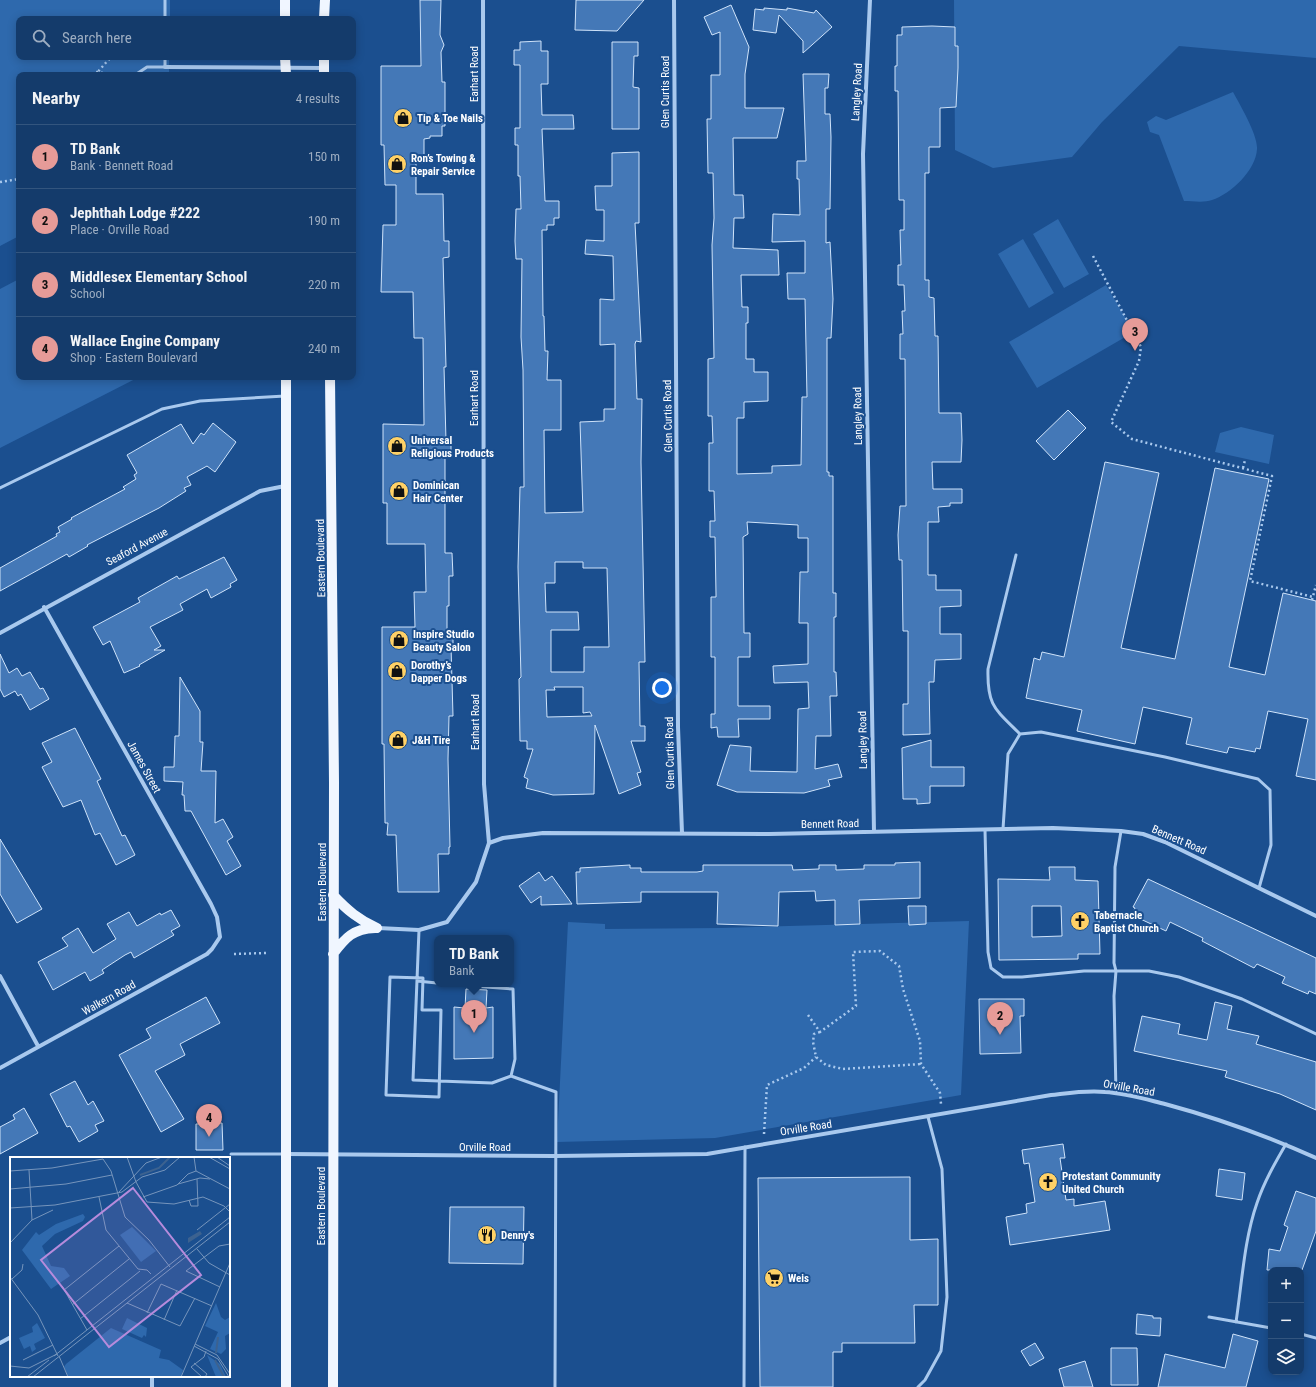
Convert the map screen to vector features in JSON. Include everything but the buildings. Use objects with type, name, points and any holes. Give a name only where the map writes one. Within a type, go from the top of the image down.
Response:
[{"type":"main road","points":[[285,0],[285,16]]},
{"type":"main road","points":[[324,16],[325,0]]},
{"type":"main road","points":[[324,60],[324,72]]},
{"type":"main road","points":[[286,380],[286,1387]]},
{"type":"main road","name":"Eastern Boulevard","points":[[330,380],[334,735],[334,1387]]},
{"type":"main road","points":[[333,895],[346,909],[360,920],[377,928]]},
{"type":"main road","points":[[334,954],[346,937],[362,929],[377,928]]},
{"type":"street","name":"Earhart Road","points":[[483,0],[484,784],[489,843]]},
{"type":"street","name":"Glen Curtis Road","points":[[674,0],[678,727],[682,833]]},
{"type":"street","name":"Langley Road","points":[[870,0],[863,154],[874,832]]},
{"type":"street","points":[[165,67],[286,66],[324,72]]},
{"type":"street","name":"Seaford Avenue","points":[[0,633],[44,607],[260,491],[286,485]]},
{"type":"street","name":"James Street","points":[[44,607],[211,904],[217,917],[220,937]]},
{"type":"street","name":"Bennett Road","points":[[489,843],[509,837],[542,833],[769,834],[1053,828],[1121,831],[1143,834],[1166,842],[1316,916]]},
{"type":"street","points":[[377,928],[419,930],[447,922],[476,882],[489,843]]},
{"type":"street","name":"Walkern Road","points":[[0,1068],[207,954],[220,937]]},
{"type":"street","points":[[0,976],[38,1046]]},
{"type":"street","name":"Orville Road","points":[[286,1154],[333,1156],[707,1154],[1080,1092],[1116,1093],[1208,1116],[1286,1144],[1316,1158]]},
{"type":"street","points":[[0,1343],[10,1338]]},
{"type":"lane","points":[[165,0],[165,16]]},
{"type":"lane","points":[[140,72],[147,67],[165,67],[165,60]]},
{"type":"lane","points":[[0,488],[162,409],[200,401],[286,396]]},
{"type":"lane","points":[[1016,555],[988,669],[988,688],[990,698],[998,712],[1020,734]]},
{"type":"lane","points":[[1020,734],[1041,732],[1258,779],[1270,790],[1271,796],[1271,845],[1259,888]]},
{"type":"lane","points":[[1003,829],[1008,754],[1020,734]]},
{"type":"lane","points":[[985,830],[988,952],[990,968],[1003,977],[1022,977],[1084,971],[1143,970],[1179,977],[1242,1000],[1316,1034]]},
{"type":"lane","points":[[1116,1093],[1114,996],[1116,971],[1114,963],[1114,896],[1115,867],[1121,831]]},
{"type":"lane","points":[[419,930],[413,1080],[492,1083],[511,1076],[556,1092],[555,1156],[557,1268],[555,1387]]},
{"type":"lane","points":[[390,977],[423,978],[422,1010],[441,1010],[439,1081],[439,1097],[386,1095],[390,977]]},
{"type":"lane","points":[[417,981],[434,983]]},
{"type":"lane","points":[[486,987],[513,989],[515,1058],[511,1076]]},
{"type":"lane","points":[[918,1387],[925,1380],[940,1351],[947,1297],[942,1169],[928,1117]]},
{"type":"lane","points":[[1236,1322],[1250,1230],[1257,1203],[1267,1178],[1286,1144]]},
{"type":"lane","points":[[744,1387],[745,1147]]},
{"type":"lane","points":[[231,1154],[286,1154]]},
{"type":"lane","points":[[1209,1317],[1268,1327]]},
{"type":"lane","points":[[1304,1335],[1316,1338]]},
{"type":"path","points":[[98,72],[108,60]]},
{"type":"path","points":[[0,182],[16,179]]},
{"type":"path","points":[[1093,256],[1141,346],[1139,361],[1111,422],[1132,439],[1272,476],[1250,581],[1313,598],[1316,584]]},
{"type":"path","points":[[1243,468],[1245,460]]},
{"type":"path","points":[[921,1064],[843,1068],[826,1065],[816,1057],[813,1042],[814,1034],[820,1032],[856,1006],[853,952],[880,951],[899,966],[903,989],[920,1041],[921,1064],[940,1093],[942,1114]]},
{"type":"path","points":[[234,954],[266,953]]},
{"type":"path","points":[[808,1015],[820,1032]]},
{"type":"path","points":[[764,1144],[767,1085],[804,1068],[816,1057]]},
{"type":"shaded area","points":[[0,0],[170,0],[170,16],[16,16],[16,60],[169,60],[169,72],[16,72],[16,238],[0,246]]},
{"type":"shaded area","points":[[954,0],[1316,0],[1316,58],[1179,46],[1102,122],[1072,157],[993,168],[955,150]]},
{"type":"shaded area","points":[[1233,92],[1255,136],[1257,143],[1256,157],[1247,173],[1241,180],[1234,187],[1219,197],[1212,200],[1198,202],[1184,201],[1159,135],[1150,132],[1147,122],[1156,116],[1166,120]]},
{"type":"shaded area","points":[[1058,219],[1089,274],[1064,288],[1033,234]]},
{"type":"shaded area","points":[[1023,239],[1054,293],[1029,308],[998,254]]},
{"type":"shaded area","points":[[16,281],[16,380],[133,380],[0,448],[0,289]]},
{"type":"shaded area","points":[[1106,285],[1134,332],[1037,388],[1009,342]]},
{"type":"shaded area","points":[[1241,427],[1274,435],[1269,464],[1215,452],[1220,433]]},
{"type":"shaded area","points":[[969,921],[961,1095],[715,1138],[557,1142],[568,922],[605,924],[605,929],[721,928]]},
{"type":"place","name":"Tip & Toe Nails","points":[[403,118]]},
{"type":"place","name":"Ron’s Towing & Repair Service","points":[[397,164]]},
{"type":"place","name":"Middlesex Elementary School","points":[[1135,351]]},
{"type":"place","name":"Universal Religious Products","points":[[397,446]]},
{"type":"place","name":"Dominican Hair Center","points":[[399,491]]},
{"type":"place","name":"Inspire Studio Beauty Salon","points":[[399,640]]},
{"type":"place","name":"Dorothy’s Dapper Dogs","points":[[397,671]]},
{"type":"place","name":"J&H Tire","points":[[398,740]]},
{"type":"place","name":"Tabernacle Baptist Church","points":[[1080,921]]},
{"type":"place","name":"TD Bank","points":[[474,1033]]},
{"type":"place","name":"Jephthah Lodge #222","points":[[1000,1035]]},
{"type":"place","name":"Wallace Engine Company","points":[[209,1137]]},
{"type":"place","name":"Protestant Community United Church","points":[[1048,1182]]},
{"type":"place","name":"Denny's","points":[[487,1235]]},
{"type":"place","name":"Weis","points":[[774,1278]]}]
